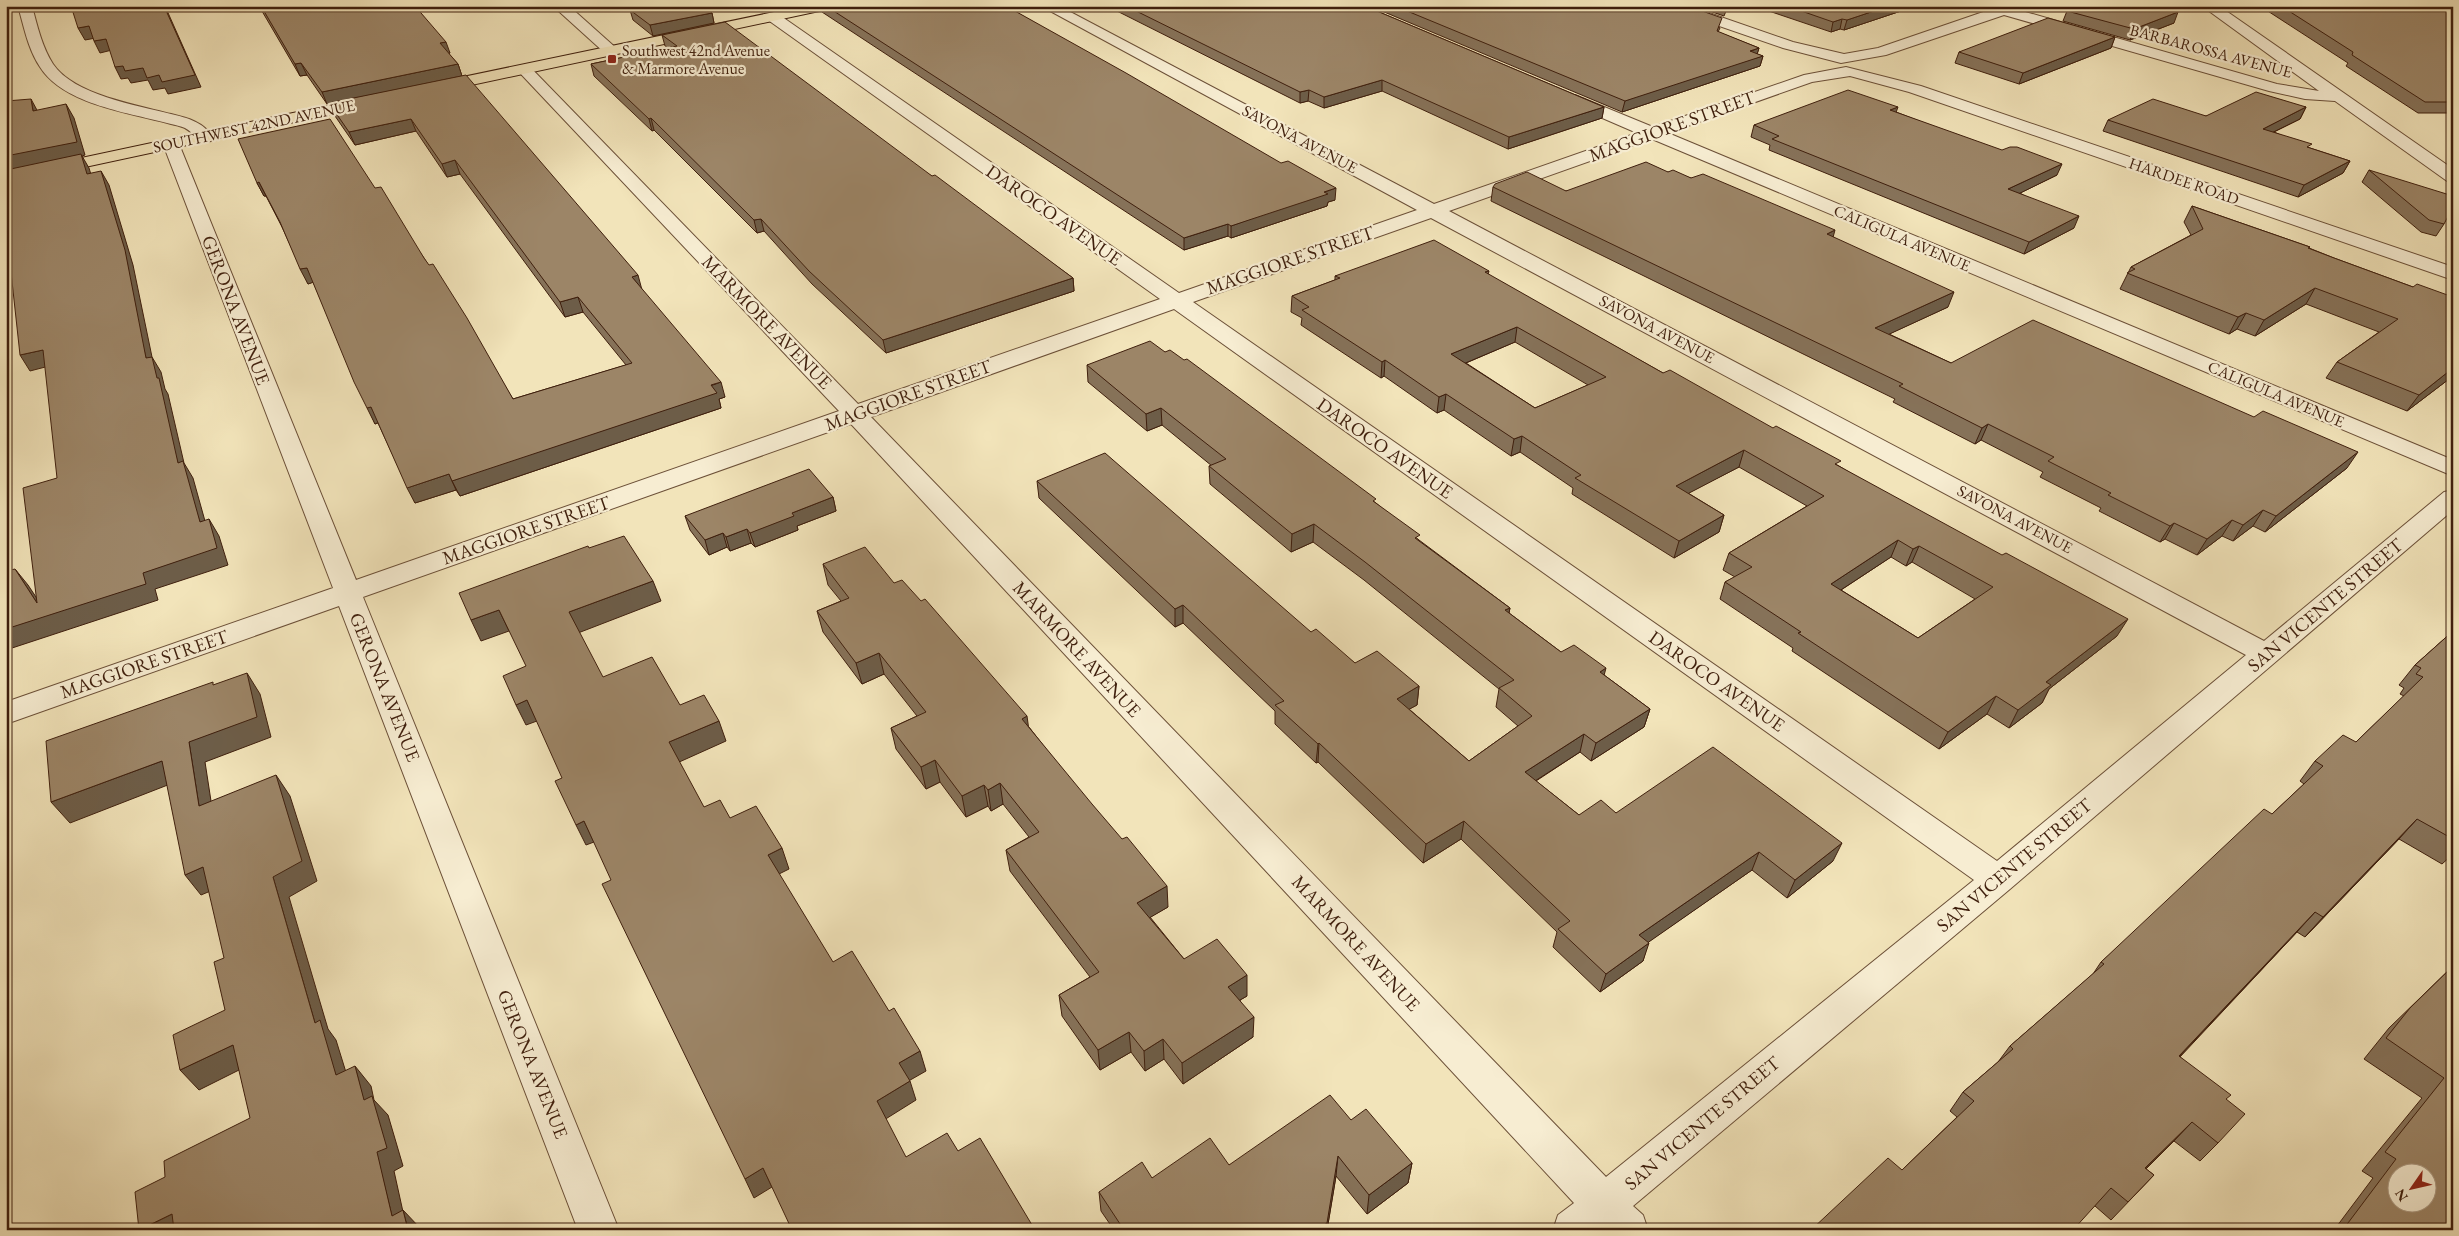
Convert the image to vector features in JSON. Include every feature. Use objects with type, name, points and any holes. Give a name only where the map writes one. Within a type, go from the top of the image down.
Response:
[{"type":"main road","points":[[418,92],[824,6]]},
{"type":"main road","name":"SOUTHWEST 42ND AVENUE","points":[[6,179],[379,100]]},
{"type":"street","points":[[24,6],[40,53],[48,68],[62,82],[85,94],[192,125],[204,137]]},
{"type":"street","points":[[560,6],[611,51]]},
{"type":"street","name":"SAVONA AVENUE","points":[[1048,6],[2266,654]]},
{"type":"street","name":"HARDEE ROAD","points":[[1675,6],[1788,45],[1790,48],[1915,89],[2453,274]]},
{"type":"street","points":[[2209,6],[2453,177]]},
{"type":"street","name":"MAGGIORE STREET","points":[[6,713],[1174,300],[1843,66],[2001,8]]},
{"type":"street","name":"BARBAROSSA AVENUE","points":[[2001,8],[2275,88],[2305,94],[2339,97]]},
{"type":"street","name":"DAROCO AVENUE","points":[[773,17],[1998,879]]},
{"type":"street","name":"MARMORE AVENUE","points":[[524,69],[855,414],[1628,1230]]},
{"type":"street","name":"CALIGULA AVENUE","points":[[1551,90],[2453,469]]},
{"type":"street","name":"GERONA AVENUE","points":[[171,144],[599,1230]]},
{"type":"street","name":"SAN VICENTE STREET","points":[[1573,1230],[1998,879],[2453,497]]},
{"type":"building","points":[[71,6],[164,6],[195,75],[162,82],[159,75],[147,78],[143,68],[125,71],[123,66],[115,67],[106,39],[94,41],[89,26],[78,28]]},
{"type":"building","points":[[261,6],[415,6],[446,42],[440,43],[458,64],[322,92],[301,63],[295,64]]},
{"type":"building","points":[[649,6],[703,6],[712,13],[650,25],[630,10]]},
{"type":"building","points":[[826,6],[1006,6],[1281,163],[1288,161],[1336,188],[1324,192],[1328,194],[1231,226],[1228,224],[1184,238]]},
{"type":"building","points":[[1126,6],[1365,6],[1604,107],[1509,137],[1382,80],[1324,97],[1309,90],[1300,92]]},
{"type":"building","points":[[1395,6],[1688,6],[1722,18],[1717,31],[1759,48],[1750,51],[1763,56],[1625,101]]},
{"type":"building","points":[[1787,6],[1889,6],[1847,20],[1842,19],[1833,22]]},
{"type":"building","points":[[2079,6],[2156,6],[2178,12],[2134,29],[2067,11]]},
{"type":"building","points":[[2281,6],[2446,6],[2453,11],[2453,102],[2425,102],[2352,55],[2353,52]]},
{"type":"building","points":[[2048,18],[2115,37],[2023,73],[1959,52]]},
{"type":"building","points":[[725,22],[1073,278],[883,340],[809,271],[761,219],[754,220],[651,118],[649,119],[591,64],[677,46],[662,35]]},
{"type":"building","points":[[466,75],[638,275],[632,277],[721,382],[711,385],[717,393],[452,481],[449,474],[407,488],[371,407],[367,408],[354,382],[307,268],[300,269],[280,222],[259,182],[257,183],[238,139],[330,119],[375,188],[381,187],[424,258],[429,265],[433,264],[467,318],[513,399],[632,363],[578,297],[560,302],[455,160],[442,164],[411,119],[349,132],[329,103]]},
{"type":"building","points":[[1848,90],[1898,107],[1890,110],[2002,150],[2017,147],[2062,164],[2008,189],[2079,216],[2029,242],[1772,139],[1779,136],[1754,125]]},
{"type":"building","points":[[2256,92],[2306,107],[2263,129],[2312,144],[2307,147],[2350,161],[2304,185],[2108,120],[2153,99],[2206,116]]},
{"type":"building","points":[[31,99],[33,111],[66,104],[77,142],[6,156],[6,101]]},
{"type":"building","points":[[81,154],[87,174],[101,171],[125,250],[146,358],[152,357],[157,378],[159,378],[178,463],[183,461],[200,522],[209,519],[217,548],[143,573],[146,584],[6,629],[6,571],[15,569],[37,603],[23,488],[57,478],[43,350],[20,355],[6,226],[6,170]]},
{"type":"building","points":[[1646,162],[1668,172],[1673,170],[1691,178],[1703,174],[1835,230],[1827,234],[1954,292],[1875,328],[1951,363],[2033,320],[2254,417],[2263,411],[2358,452],[2276,516],[2263,510],[2243,525],[2232,520],[2207,539],[2174,523],[2170,526],[2108,495],[2111,493],[2048,461],[2054,457],[1988,424],[1982,428],[1899,386],[1903,384],[1493,187],[1495,184],[1527,172],[1566,191]]},
{"type":"building","points":[[2369,170],[2453,196],[2453,207],[2444,224],[2429,220]]},
{"type":"building","points":[[2192,206],[2310,247],[2308,248],[2413,287],[2417,284],[2453,297],[2453,305],[2451,306],[2453,307],[2453,368],[2419,395],[2337,362],[2398,319],[2315,288],[2264,320],[2246,313],[2238,317],[2127,273],[2135,269],[2131,267],[2203,229]]},
{"type":"building","points":[[1434,240],[1489,271],[1485,272],[1663,373],[1670,370],[1773,428],[1776,426],[1841,461],[1835,464],[2002,555],[2006,553],[2128,619],[2046,682],[2051,685],[2018,710],[1996,696],[1948,732],[1798,633],[1801,632],[1725,582],[1752,567],[1729,553],[1824,496],[1744,450],[1676,486],[1724,515],[1679,541],[1575,478],[1581,475],[1522,436],[1514,439],[1446,394],[1439,397],[1385,360],[1382,362],[1302,310],[1309,307],[1292,296],[1340,278],[1335,276]],"holes":[[[1517,327],[1606,377],[1535,408],[1451,354]],[[1898,540],[1913,549],[1919,546],[1993,587],[1918,638],[1831,584]]]},
{"type":"building","points":[[1150,341],[1165,352],[1170,350],[1184,360],[1187,359],[1376,499],[1373,501],[1420,535],[1415,538],[1510,608],[1505,610],[1561,652],[1574,645],[1606,668],[1600,672],[1650,709],[1596,743],[1584,734],[1525,772],[1579,815],[1601,800],[1616,813],[1713,747],[1842,843],[1795,880],[1759,852],[1639,935],[1649,943],[1606,974],[1558,929],[1570,921],[1464,821],[1426,844],[1319,743],[1275,705],[1284,701],[1183,605],[1175,609],[1037,481],[1105,453],[1311,632],[1316,629],[1355,663],[1377,651],[1419,686],[1397,699],[1469,761],[1532,716],[1499,688],[1514,680],[1365,562],[1314,524],[1292,534],[1209,466],[1226,459],[1161,408],[1146,414],[1087,365]]},
{"type":"building","points":[[809,469],[833,497],[792,513],[794,516],[750,533],[747,529],[726,537],[723,533],[705,540],[685,516]]},
{"type":"building","points":[[624,536],[653,581],[569,612],[603,677],[652,657],[680,705],[704,695],[719,721],[669,742],[704,807],[720,800],[730,818],[756,806],[782,848],[768,855],[833,962],[852,951],[889,1011],[894,1008],[920,1051],[899,1063],[910,1081],[877,1101],[906,1157],[947,1133],[958,1151],[980,1138],[1035,1230],[792,1230],[763,1168],[745,1179],[602,884],[611,880],[584,821],[576,825],[555,781],[562,778],[527,700],[516,705],[503,676],[526,666],[499,610],[471,620],[459,593],[588,546],[589,548]]},
{"type":"building","points":[[865,547],[894,583],[902,580],[921,601],[925,599],[1027,716],[1022,719],[1092,804],[1122,839],[1127,837],[1167,886],[1137,903],[1184,959],[1217,939],[1247,975],[1228,987],[1254,1017],[1182,1063],[1163,1039],[1144,1051],[1129,1032],[1098,1050],[1059,995],[1099,972],[1006,850],[1039,832],[1000,783],[988,790],[984,785],[962,796],[935,760],[921,767],[891,728],[926,712],[879,653],[856,663],[817,611],[849,598],[823,564]]},
{"type":"building","points":[[2453,631],[2453,839],[2417,819],[2323,917],[2315,912],[2179,1056],[2231,1095],[2226,1099],[2245,1114],[2218,1143],[2192,1122],[2145,1168],[2154,1175],[2128,1202],[2111,1188],[2073,1230],[1811,1230],[1888,1158],[1902,1170],[1974,1101],[1963,1092],[2013,1049],[2010,1046],[2104,964],[2101,962],[2264,809],[2272,814],[2323,766],[2315,761],[2343,735],[2356,742],[2423,677],[2416,674],[2421,668],[2415,665]]},
{"type":"building","points":[[247,673],[257,717],[189,742],[199,806],[276,775],[302,861],[273,877],[315,1023],[320,1020],[336,1075],[355,1066],[364,1100],[372,1096],[387,1148],[377,1152],[392,1216],[403,1210],[408,1230],[174,1230],[172,1214],[139,1230],[135,1192],[165,1177],[164,1161],[250,1118],[233,1045],[180,1070],[173,1035],[225,1010],[214,962],[224,958],[203,867],[185,875],[162,761],[51,802],[46,741],[213,682],[213,685]]},
{"type":"building","points":[[2453,966],[2453,1230],[2348,1230],[2345,1227],[2386,1172],[2386,1214],[2436,1214],[2436,1164],[2392,1164],[2396,1159],[2385,1152],[2444,1078],[2386,1038],[2410,1008]]},
{"type":"building","points":[[1330,1095],[1351,1120],[1366,1109],[1412,1163],[1369,1195],[1338,1156],[1327,1223],[1317,1230],[1124,1230],[1099,1192],[1142,1162],[1152,1178],[1210,1138],[1229,1165]]},
{"type":"place","name":"Southwest 42nd Avenue & Marmore Avenue","points":[[612,59]]}]
